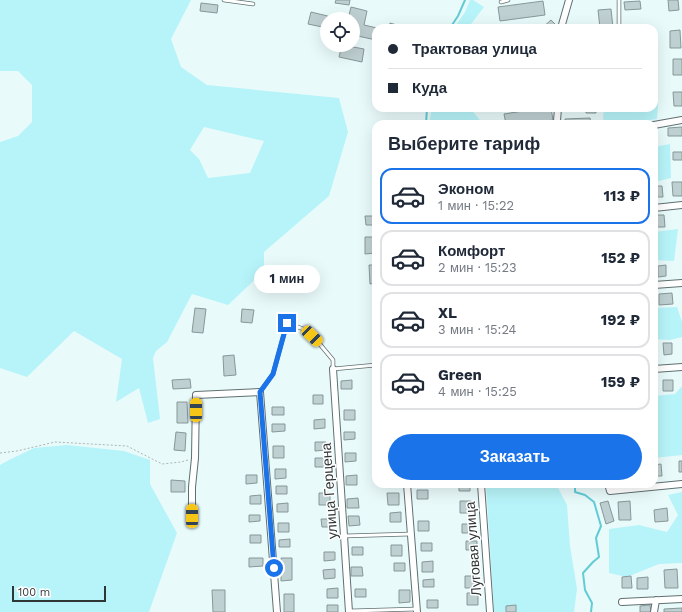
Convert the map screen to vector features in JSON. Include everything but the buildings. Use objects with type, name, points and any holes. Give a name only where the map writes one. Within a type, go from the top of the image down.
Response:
[{"type":"street","points":[[563,24],[569,0]]},
{"type":"street","points":[[658,124],[682,120]]},
{"type":"street","points":[[658,208],[682,205]]},
{"type":"street","points":[[658,285],[682,283]]},
{"type":"street","points":[[658,369],[682,367]]},
{"type":"street","name":"улица Герцена","points":[[334,369],[349,611]]},
{"type":"street","points":[[192,516],[196,394],[260,392],[278,612]]},
{"type":"street","points":[[658,486],[682,484]]},
{"type":"street","points":[[407,488],[417,610]]},
{"type":"street","name":"Луговая улица","points":[[480,488],[490,612]]},
{"type":"street","points":[[609,488],[610,491],[641,488]]},
{"type":"street","points":[[622,602],[682,599]]},
{"type":"street","points":[[654,612],[656,600]]},
{"type":"lane","points":[[224,0],[253,4]]},
{"type":"lane","points":[[501,2],[508,0]]},
{"type":"lane","points":[[619,0],[619,24]]},
{"type":"lane","points":[[260,392],[273,374],[287,323],[306,330],[333,360],[334,369],[372,365]]},
{"type":"lane","points":[[344,536],[411,534]]},
{"type":"lane","points":[[349,611],[417,610]]},
{"type":"path","points":[[0,453],[17,451],[56,442],[127,446],[162,464],[181,462],[195,458]]},
{"type":"shaded area","points":[[0,0],[191,0],[171,39],[181,67],[207,85],[339,98],[348,132],[329,196],[264,252],[264,271],[228,305],[192,294],[167,342],[156,351],[153,358],[160,419],[148,423],[139,388],[116,402],[122,359],[74,331],[27,377],[0,368],[0,142],[18,136],[32,122],[32,85],[18,71],[0,71]],"holes":[[[204,127],[264,141],[250,173],[208,178],[199,159],[190,150]]]},
{"type":"shaded area","points":[[470,0],[473,0],[484,7],[471,24],[457,24],[465,12]]},
{"type":"shaded area","points":[[431,112],[473,112],[480,120],[430,120]]},
{"type":"shaded area","points":[[604,112],[658,112],[657,119],[650,120],[604,120]]},
{"type":"shaded area","points":[[670,144],[671,178],[658,181],[658,146]]},
{"type":"shaded area","points":[[678,229],[674,261],[658,260],[658,232]]},
{"type":"shaded area","points":[[677,307],[682,322],[682,337],[670,340],[658,339],[658,308]]},
{"type":"shaded area","points":[[682,386],[682,455],[658,458],[658,396],[675,394]]},
{"type":"shaded area","points":[[67,445],[124,451],[150,460],[150,484],[177,533],[149,612],[0,612],[0,465],[34,448]]},
{"type":"shaded area","points":[[486,488],[558,488],[567,505],[570,546],[577,589],[574,612],[494,612]]},
{"type":"shaded area","points":[[682,492],[682,563],[659,564],[627,577],[609,573],[609,529],[639,525],[667,532],[678,515],[668,495]]},
{"type":"waterway","points":[[453,24],[465,0]]},
{"type":"waterway","points":[[426,120],[427,112]]},
{"type":"waterway","points":[[575,488],[575,492],[585,495],[594,502],[601,526],[596,538],[599,557],[583,573],[585,590],[592,603],[591,612]]},
{"type":"route","points":[[274,568],[260,392],[273,374],[287,323]]}]
